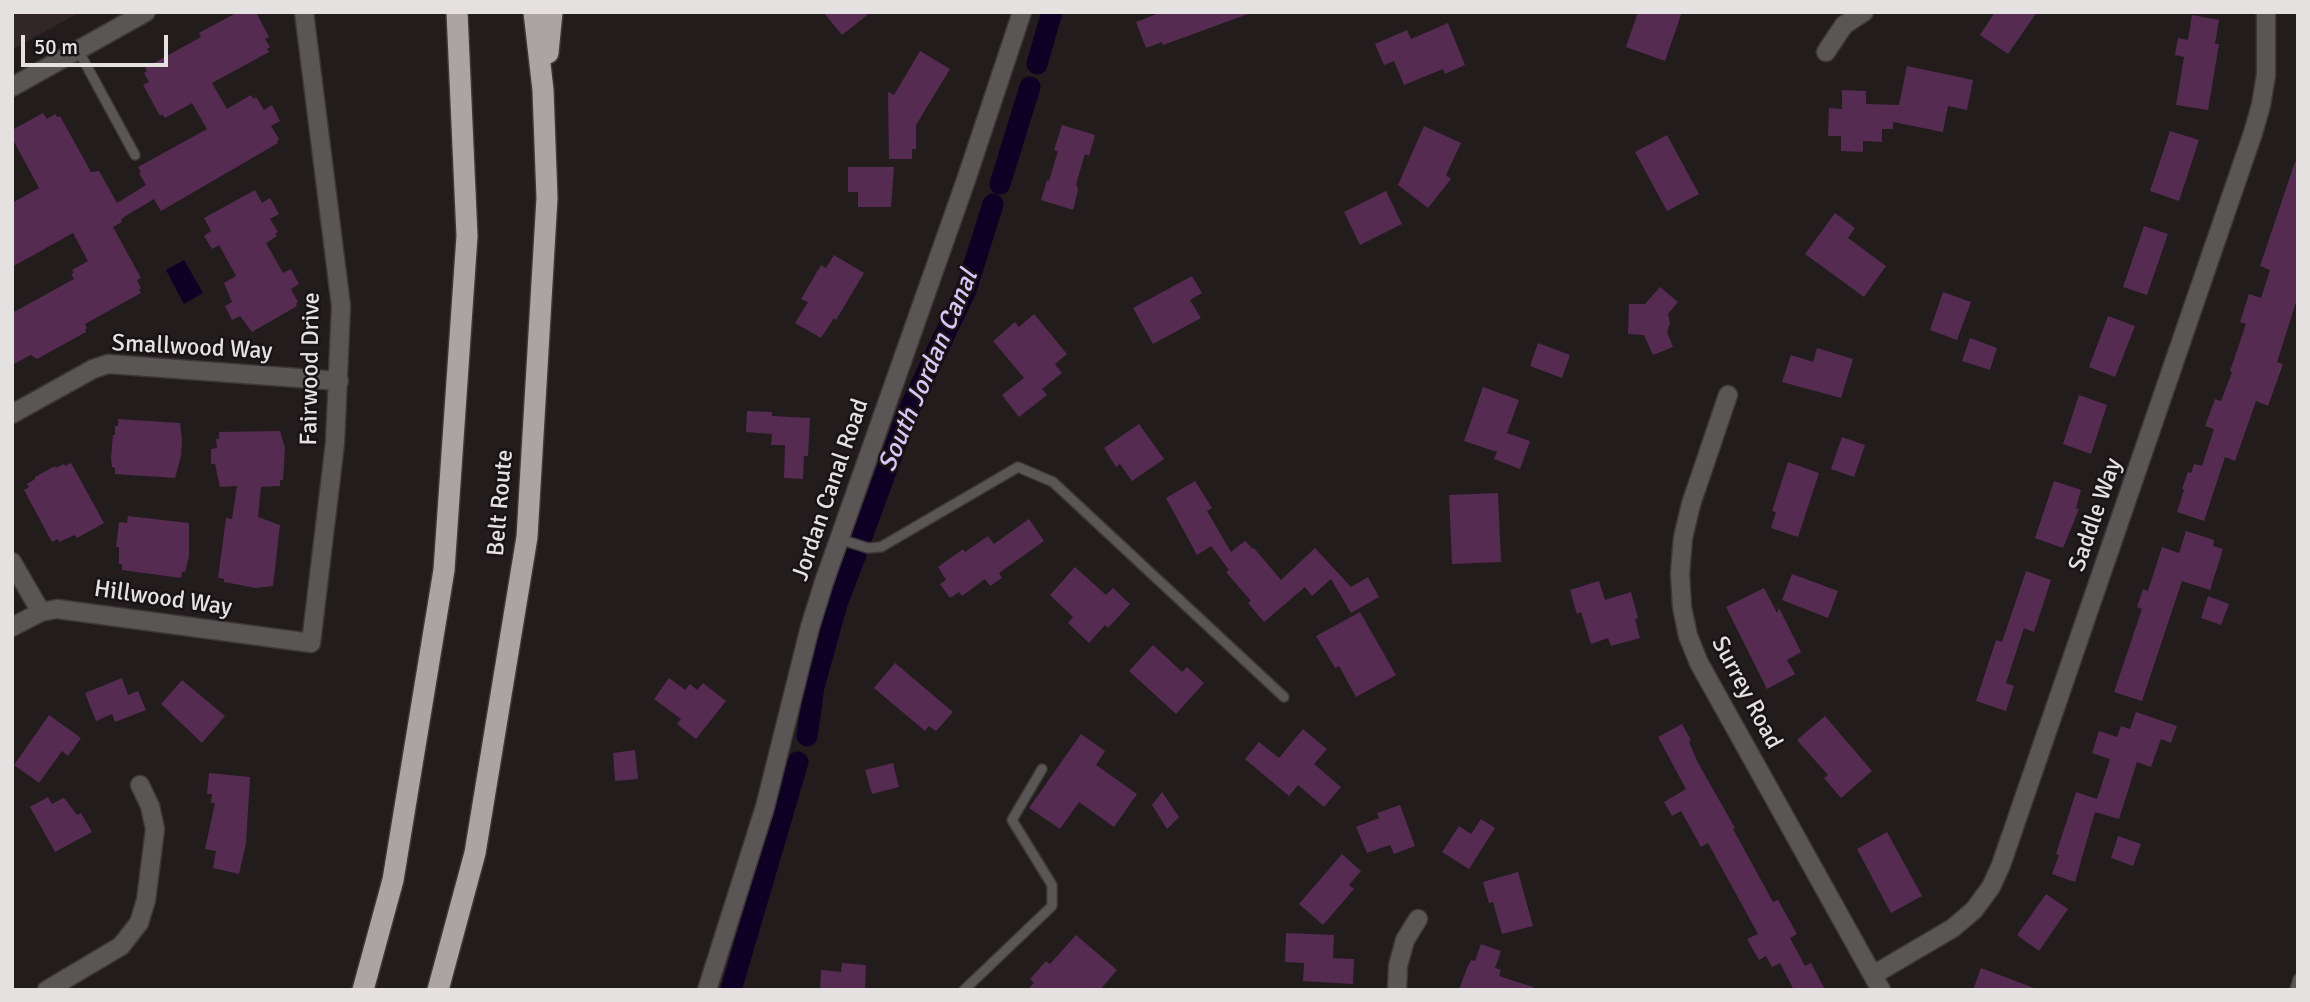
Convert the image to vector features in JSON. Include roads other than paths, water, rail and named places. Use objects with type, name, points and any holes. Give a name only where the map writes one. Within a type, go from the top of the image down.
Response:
[{"type":"highway","points":[[363,990],[393,880],[444,570],[467,236],[457,12]]},
{"type":"highway","name":"Belt Route","points":[[438,990],[475,853],[527,537],[547,198],[543,90],[534,12]]},
{"type":"highway","points":[[543,90],[552,12]]},
{"type":"street","points":[[12,87],[146,12]]},
{"type":"street","name":"Fairwood Drive","points":[[304,12],[341,306],[339,382],[325,544],[312,643]]},
{"type":"street","name":"Jordan Canal Road","points":[[707,990],[765,807],[810,626],[1022,12]]},
{"type":"street","points":[[1826,52],[1844,25],[1864,12]]},
{"type":"street","name":"Saddle Way","points":[[1877,982],[1953,929],[1974,910],[2001,865],[2253,133],[2262,104],[2266,75],[2266,12]]},
{"type":"street","name":"Smallwood Way","points":[[12,414],[93,369],[108,364],[339,382]]},
{"type":"street","name":"Surrey Road","points":[[1728,395],[1691,504],[1683,538],[1680,573],[1682,607],[1688,636],[1699,663],[1877,982]]},
{"type":"street","points":[[12,562],[41,612]]},
{"type":"street","name":"Hillwood Way","points":[[12,627],[41,612],[57,609],[312,643]]},
{"type":"street","points":[[47,990],[121,946],[139,923],[146,900],[155,829],[150,806],[140,785]]},
{"type":"street","points":[[1397,990],[1398,966],[1405,940],[1418,919]]},
{"type":"lane","points":[[78,50],[135,155]]},
{"type":"lane","points":[[839,539],[868,548],[881,547],[1018,467],[1053,482],[1284,697]]},
{"type":"lane","points":[[964,990],[1052,906],[1052,885],[1012,820],[1042,769]]},
{"type":"lane","points":[[2295,990],[2298,979]]},
{"type":"waterway","name":"South Jordan Canal","points":[[1037,64],[1052,12]]},
{"type":"waterway","name":"South Jordan Canal","points":[[1000,184],[1030,87]]},
{"type":"waterway","name":"South Jordan Canal","points":[[862,537],[907,414],[966,290],[993,204]]},
{"type":"waterway","name":"South Jordan Canal","points":[[807,736],[814,687],[837,604],[856,554]]},
{"type":"waterway","name":"South Jordan Canal","points":[[731,990],[798,762]]}]
